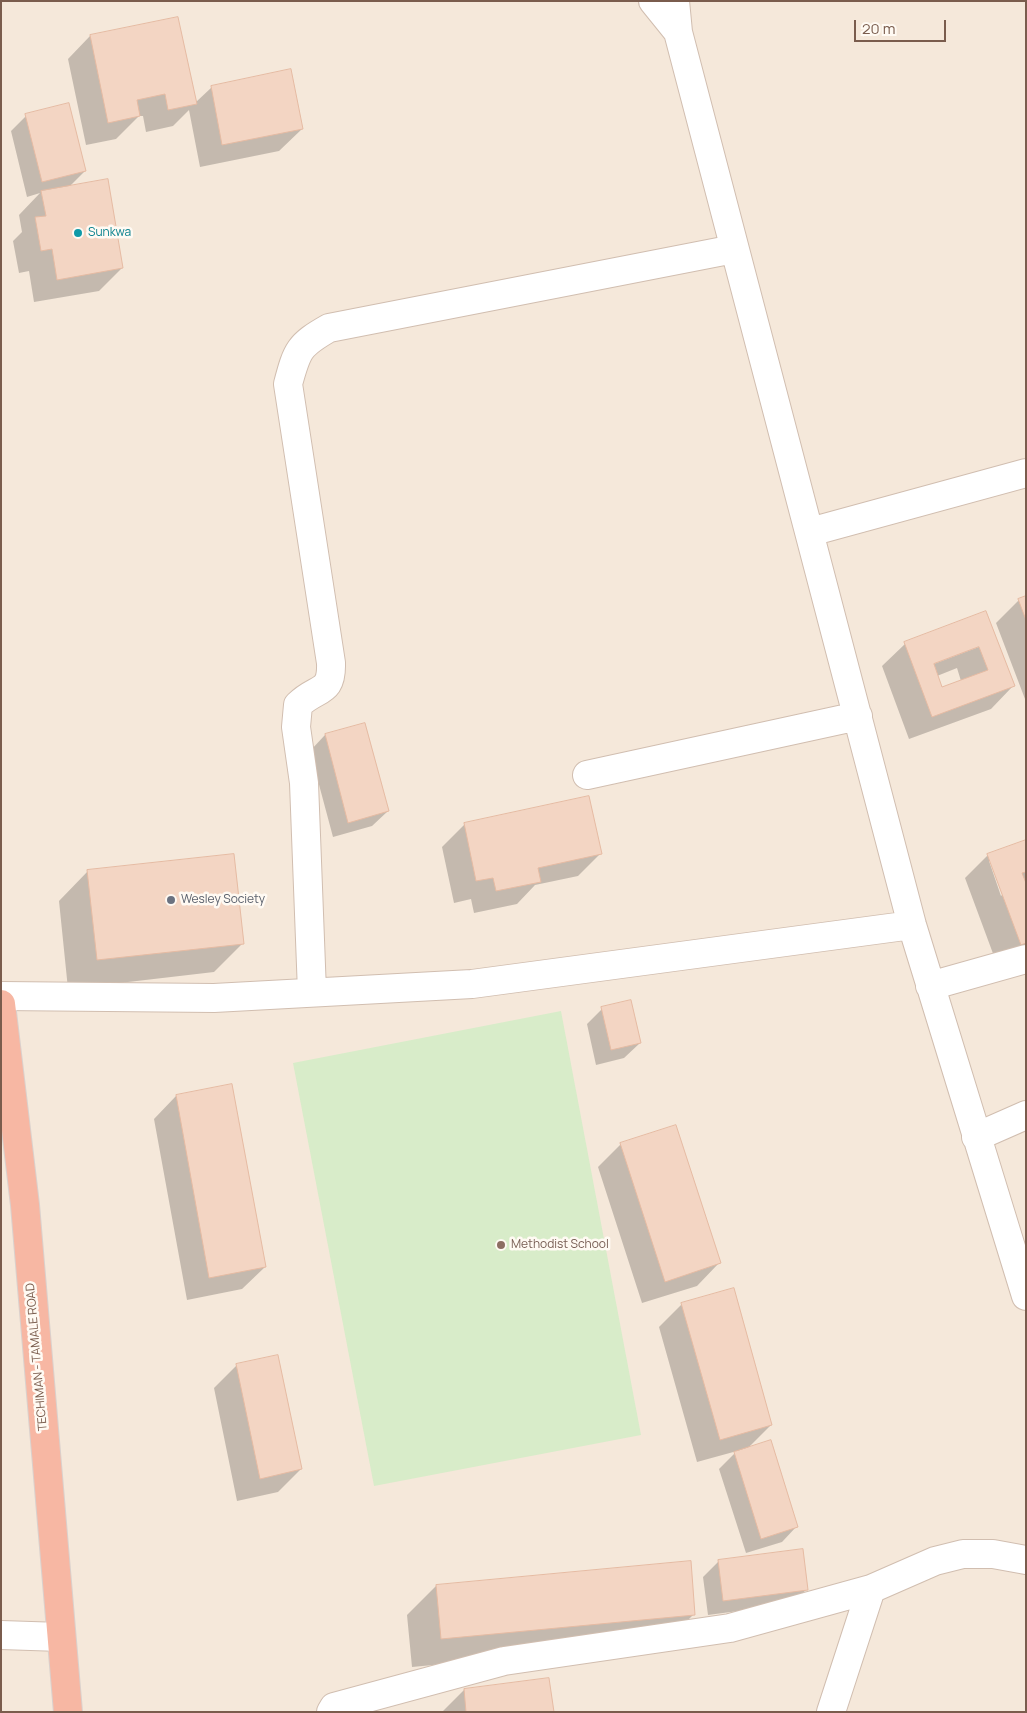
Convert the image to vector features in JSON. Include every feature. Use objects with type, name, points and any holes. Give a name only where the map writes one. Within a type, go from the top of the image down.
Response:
[{"type":"highway","name":"TECHIMAN - TAMALE ROAD","points":[[1,1004],[25,1205],[68,1712]]},
{"type":"street","points":[[653,1],[678,32]]},
{"type":"street","points":[[675,1],[678,32],[912,925],[1026,1296]]},
{"type":"street","points":[[312,992],[304,783],[296,728],[298,705],[307,696],[327,687],[332,677],[288,384],[295,357],[307,341],[330,328],[734,248]]},
{"type":"street","points":[[810,532],[1026,473]]},
{"type":"street","points":[[587,775],[858,716]]},
{"type":"street","points":[[1,996],[214,998],[472,984],[912,925]]},
{"type":"street","points":[[930,986],[1026,959]]},
{"type":"street","points":[[976,1137],[1026,1115]]},
{"type":"street","points":[[331,1712],[334,1707],[504,1661],[730,1628],[871,1589],[935,1561],[963,1554],[993,1554],[1026,1560]]},
{"type":"street","points":[[831,1712],[871,1589]]},
{"type":"street","points":[[1,1635],[61,1636]]},
{"type":"shaded area","points":[[1,1],[1026,1],[1026,1712],[1,1712]]},
{"type":"green space","points":[[561,1011],[641,1435],[374,1486],[293,1063]]},
{"type":"building","points":[[178,17],[197,104],[168,110],[165,94],[137,100],[140,116],[108,123],[90,35]]},
{"type":"building","points":[[291,69],[303,129],[222,145],[211,86]]},
{"type":"building","points":[[69,103],[86,171],[42,182],[25,114]]},
{"type":"building","name":"Sunkwa","points":[[108,179],[123,268],[57,280],[52,249],[41,251],[35,217],[46,216],[41,191]]},
{"type":"building","points":[[1026,596],[1026,620],[1018,599]]},
{"type":"building","points":[[986,611],[1015,686],[932,717],[904,642]],"holes":[[[979,647],[988,670],[942,687],[934,664]]]},
{"type":"building","points":[[365,723],[389,811],[348,823],[325,734]]},
{"type":"building","points":[[589,796],[602,854],[538,868],[541,882],[496,891],[493,878],[476,881],[464,823]]},
{"type":"building","points":[[1026,840],[1026,872],[1022,873],[1026,883],[1026,943],[1021,945],[987,854]]},
{"type":"building","points":[[234,854],[244,944],[97,960],[87,870]]},
{"type":"building","points":[[631,1000],[641,1043],[611,1050],[601,1007]]},
{"type":"building","points":[[232,1084],[266,1267],[209,1278],[176,1095]]},
{"type":"building","points":[[676,1125],[721,1263],[665,1282],[620,1143]]},
{"type":"building","points":[[734,1288],[772,1425],[720,1440],[681,1303]]},
{"type":"building","points":[[278,1355],[302,1469],[260,1479],[236,1364]]},
{"type":"building","points":[[771,1440],[798,1527],[761,1539],[734,1452]]},
{"type":"building","points":[[803,1549],[808,1590],[723,1601],[718,1560]]},
{"type":"building","points":[[691,1561],[695,1615],[441,1639],[436,1585]]},
{"type":"building","points":[[549,1678],[554,1712],[466,1712],[464,1689]]},
{"type":"place","name":"Sunkwa","points":[[78,233]]},
{"type":"place","name":"Wesley Society","points":[[171,900]]},
{"type":"place","name":"Methodist School","points":[[501,1245]]}]
